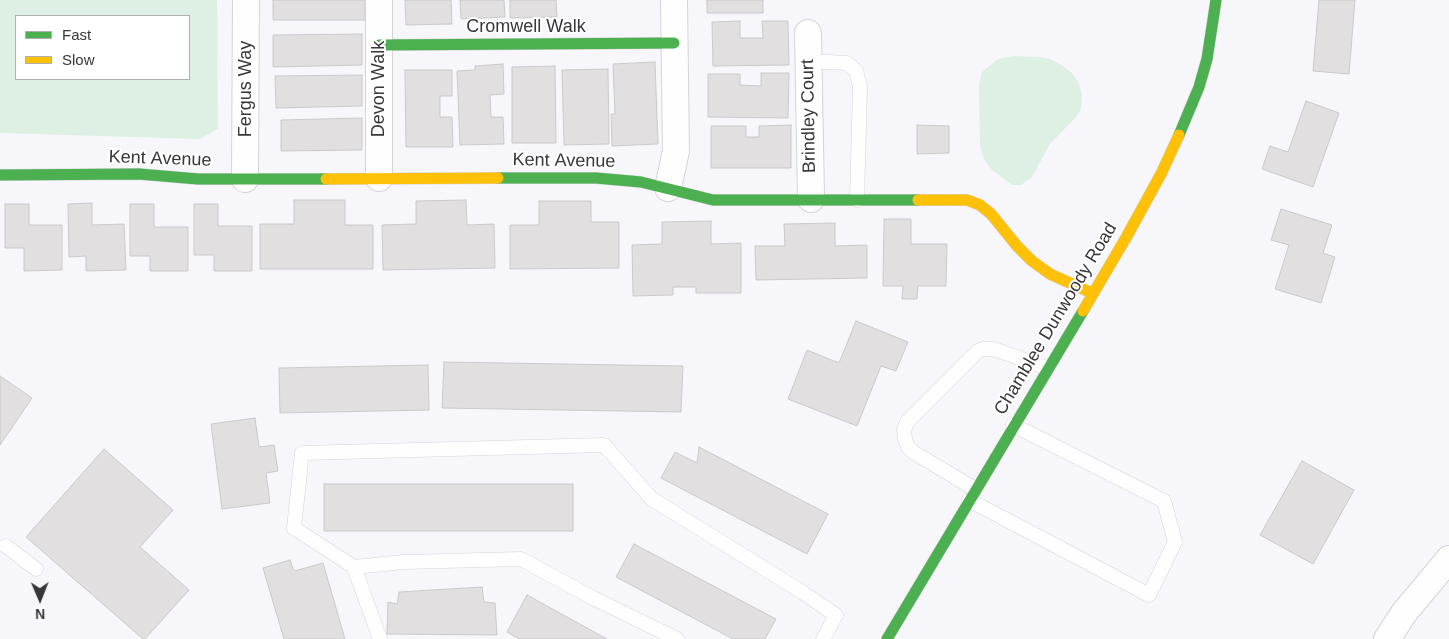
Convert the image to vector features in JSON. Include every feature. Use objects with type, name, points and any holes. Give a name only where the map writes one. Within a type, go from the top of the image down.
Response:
[{"type":"street","name":"Fergus Way","points":[[245,178],[246,0]]},
{"type":"street","name":"Devon Walk","points":[[379,0],[379,178]]},
{"type":"street","points":[[668,188],[676,151],[674,0]]},
{"type":"street","name":"Chamblee Dunwoody Road","points":[[887,639],[1127,236],[1161,174],[1188,117],[1207,59],[1216,0]]},
{"type":"street","name":"Brindley Court","points":[[808,33],[810,199]]},
{"type":"street","name":"Cromwell Walk","points":[[379,46],[674,43]]},
{"type":"street","name":"Kent Avenue","points":[[0,175],[139,174],[198,179],[596,178],[641,182],[658,188],[668,188],[713,200],[967,200],[980,206],[1000,224],[1017,246],[1032,261],[1050,274],[1092,293]]},
{"type":"street","points":[[1387,639],[1404,613],[1449,559]]},
{"type":"lane","points":[[809,61],[847,63],[856,70],[860,87],[858,200]]},
{"type":"lane","points":[[1013,425],[1164,501],[1175,542],[1149,595],[972,494],[908,447],[904,430],[907,422],[978,351],[994,349],[1047,368]]},
{"type":"lane","points":[[678,639],[593,598],[521,559],[404,562],[354,566],[294,528],[302,453],[604,445],[652,499],[836,615],[823,639]]},
{"type":"lane","points":[[6,546],[36,569]]},
{"type":"lane","points":[[354,566],[380,639]]},
{"type":"green space","points":[[0,0],[217,0],[218,129],[200,139],[0,133]]},
{"type":"green space","points":[[1013,56],[1050,59],[1063,66],[1072,73],[1079,83],[1082,95],[1081,109],[1076,117],[1050,144],[1032,177],[1021,185],[1012,185],[991,169],[984,159],[980,147],[979,84],[982,72],[998,59]]},
{"type":"building","points":[[273,0],[365,0],[365,20],[273,20]]},
{"type":"building","points":[[405,0],[451,0],[452,24],[406,25]]},
{"type":"building","points":[[460,0],[504,0],[505,17],[461,19]]},
{"type":"building","points":[[510,0],[556,0],[557,17],[510,18]]},
{"type":"building","points":[[707,0],[763,0],[763,13],[707,13]]},
{"type":"building","points":[[1319,0],[1355,0],[1349,74],[1313,71]]},
{"type":"building","points":[[740,21],[740,38],[763,38],[762,21],[788,21],[789,65],[713,66],[712,22]]},
{"type":"building","points":[[362,34],[362,65],[273,67],[273,35]]},
{"type":"building","points":[[655,62],[658,144],[612,146],[611,114],[615,114],[613,64]]},
{"type":"building","points":[[503,64],[504,94],[490,95],[491,117],[503,117],[504,144],[460,145],[457,71],[475,70],[475,66]]},
{"type":"building","points":[[555,66],[556,143],[512,143],[512,67]]},
{"type":"building","points":[[608,69],[609,144],[564,145],[562,70]]},
{"type":"building","points":[[405,70],[452,70],[452,96],[440,96],[440,117],[452,117],[453,147],[406,147]]},
{"type":"building","points":[[761,73],[789,73],[788,118],[708,117],[708,74],[740,74],[740,85],[761,86]]},
{"type":"building","points":[[362,75],[362,106],[276,108],[275,76]]},
{"type":"building","points":[[1306,101],[1339,113],[1313,187],[1262,169],[1270,146],[1288,152]]},
{"type":"building","points":[[362,118],[362,150],[281,151],[281,120]]},
{"type":"building","points":[[791,125],[791,168],[711,168],[711,126],[746,126],[746,137],[759,137],[759,126]]},
{"type":"building","points":[[917,125],[949,126],[949,153],[917,154]]},
{"type":"building","points":[[294,200],[345,200],[345,225],[373,225],[373,269],[260,269],[260,224],[294,224]]},
{"type":"building","points":[[466,200],[467,225],[494,224],[495,268],[383,270],[382,225],[416,224],[416,201]]},
{"type":"building","points":[[539,201],[591,201],[591,222],[619,222],[619,268],[510,269],[510,225],[539,225]]},
{"type":"building","points":[[92,203],[92,225],[124,224],[126,270],[86,271],[86,256],[69,257],[68,204]]},
{"type":"building","points":[[5,204],[29,204],[29,225],[62,225],[62,270],[24,271],[24,248],[5,248]]},
{"type":"building","points":[[130,204],[154,204],[154,227],[188,227],[188,271],[150,271],[150,256],[130,256]]},
{"type":"building","points":[[194,204],[218,204],[218,226],[252,226],[252,271],[214,271],[214,255],[194,255]]},
{"type":"building","points":[[1281,209],[1332,225],[1323,253],[1335,257],[1321,303],[1275,289],[1289,245],[1271,240]]},
{"type":"building","points":[[884,219],[911,219],[911,244],[947,244],[946,286],[918,286],[917,299],[902,299],[903,286],[883,286]]},
{"type":"building","points":[[711,221],[711,244],[741,243],[741,293],[696,293],[696,287],[673,287],[673,295],[633,296],[632,245],[662,244],[662,222]]},
{"type":"building","points":[[835,223],[835,246],[867,245],[867,278],[756,280],[755,246],[785,246],[784,224]]},
{"type":"building","points":[[856,321],[908,342],[896,371],[881,366],[857,426],[788,399],[807,350],[839,363]]},
{"type":"building","points":[[444,362],[683,366],[681,412],[442,408]]},
{"type":"building","points":[[428,365],[429,410],[280,413],[279,368]]},
{"type":"building","points":[[0,376],[32,398],[0,445]]},
{"type":"building","points":[[255,418],[259,447],[274,445],[278,471],[266,473],[270,503],[222,509],[211,424]]},
{"type":"building","points":[[699,447],[828,514],[807,554],[661,478],[675,452],[697,463]]},
{"type":"building","points":[[104,449],[173,510],[140,547],[189,590],[145,639],[26,537]]},
{"type":"building","points":[[1302,461],[1354,490],[1313,564],[1260,535]]},
{"type":"building","points":[[324,484],[573,484],[573,531],[324,531]]},
{"type":"building","points":[[634,544],[776,619],[765,639],[733,639],[616,577]]},
{"type":"building","points":[[290,560],[294,571],[323,563],[345,639],[284,639],[263,568]]},
{"type":"building","points":[[482,587],[484,602],[495,603],[497,635],[387,634],[388,602],[397,604],[399,592]]},
{"type":"building","points":[[527,595],[607,639],[519,639],[507,632]]},
{"type":"traffic: fast","points":[[1179,135],[1199,87],[1207,59],[1216,0]]},
{"type":"traffic: fast","points":[[379,45],[674,43]]},
{"type":"traffic: fast","points":[[0,175],[139,174],[198,179],[326,179]]},
{"type":"traffic: fast","points":[[498,178],[596,178],[641,182],[713,200],[918,200]]},
{"type":"traffic: fast","points":[[887,639],[1083,311]]},
{"type":"traffic: slow","points":[[1083,311],[1161,174],[1179,135]]},
{"type":"traffic: slow","points":[[326,179],[498,178]]},
{"type":"traffic: slow","points":[[918,200],[967,200],[980,205],[991,214],[1032,261],[1050,274],[1092,293]]}]
